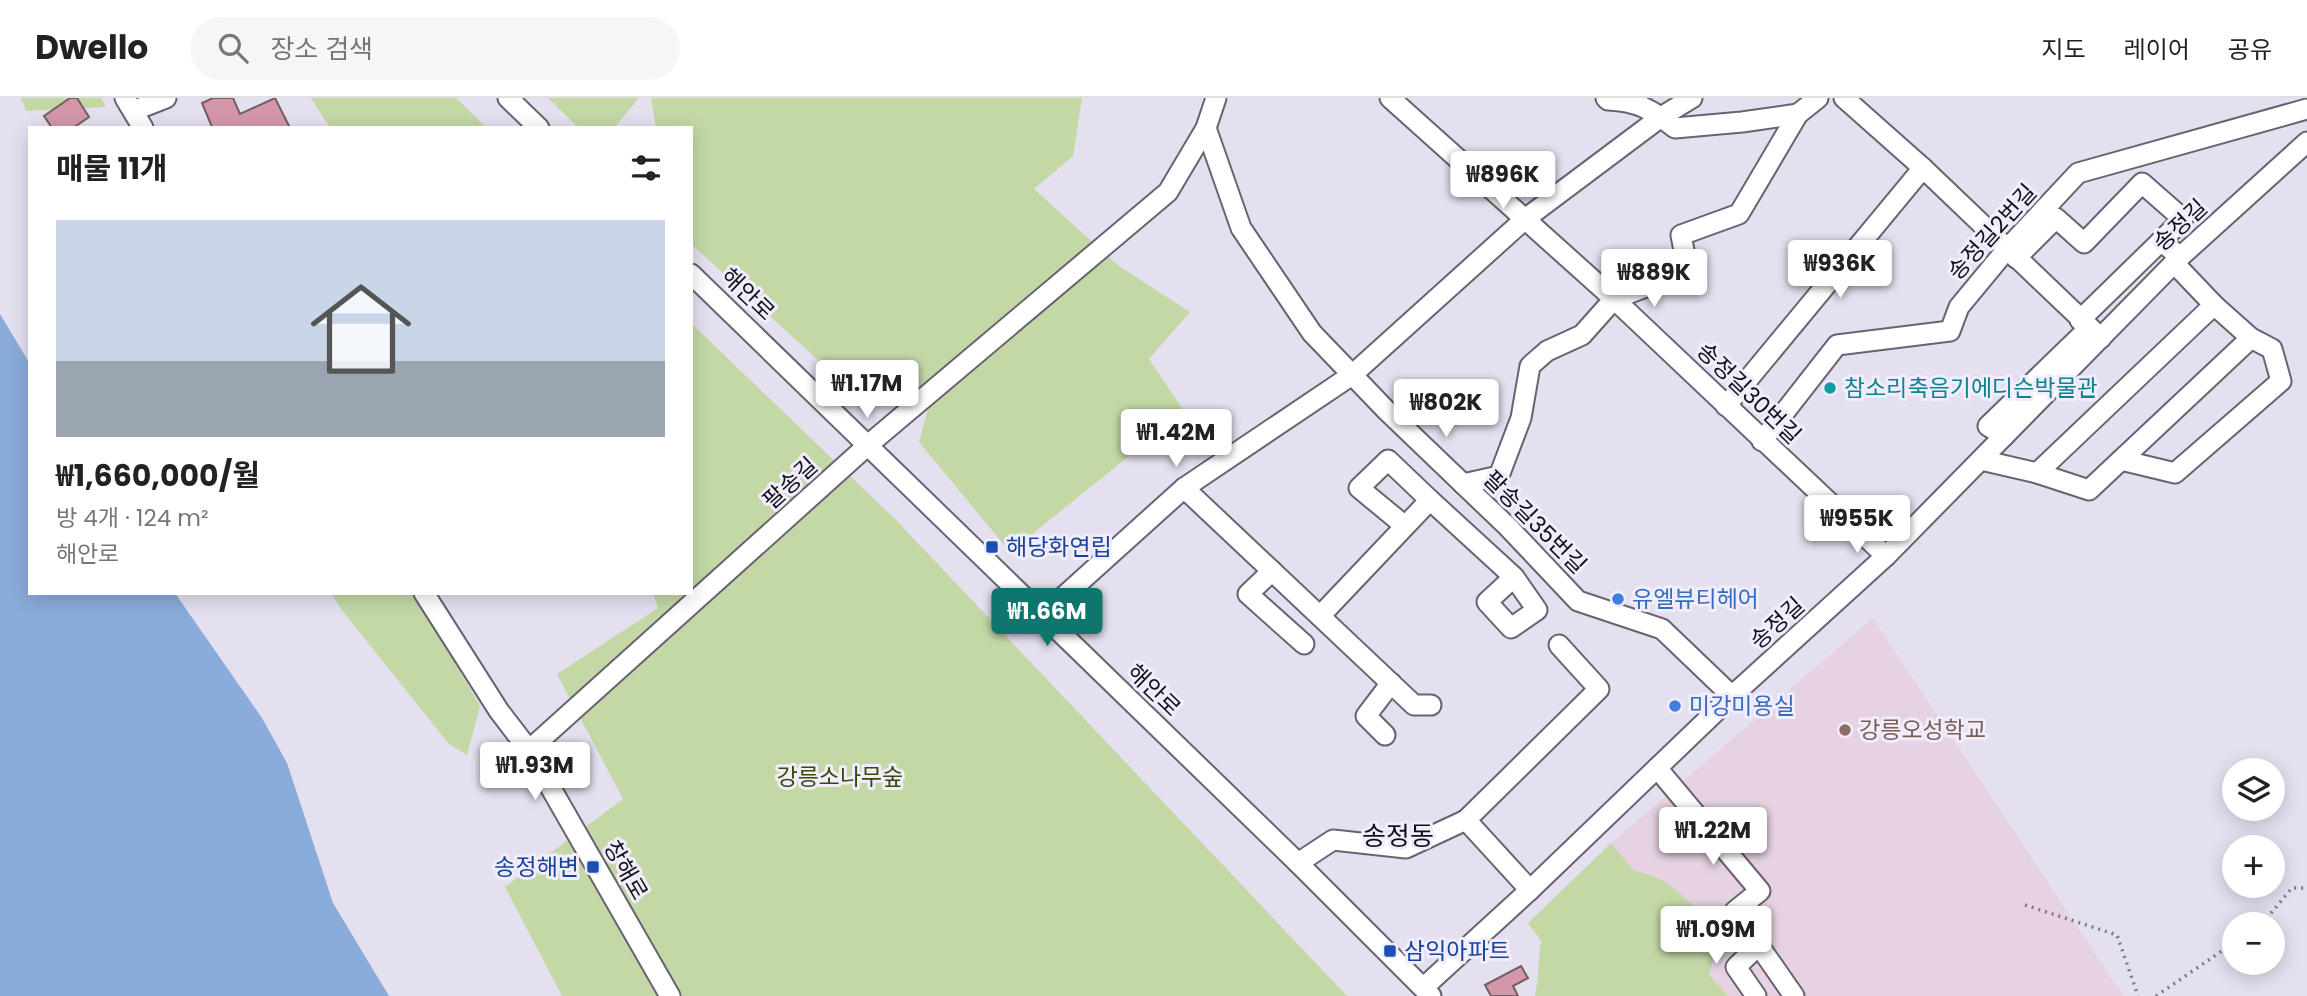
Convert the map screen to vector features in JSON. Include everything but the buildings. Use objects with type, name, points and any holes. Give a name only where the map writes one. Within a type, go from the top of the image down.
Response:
[{"type":"street","points":[[134,112],[166,98]]},
{"type":"street","points":[[508,98],[537,126]]},
{"type":"street","name":"팔송길","points":[[529,750],[869,445],[1168,192],[1206,128],[1216,98]]},
{"type":"street","name":"송정길30번길","points":[[1390,98],[1614,299],[1886,556]]},
{"type":"street","points":[[1606,98],[1629,101],[1652,110],[1675,128],[1798,114]]},
{"type":"street","points":[[1042,616],[1184,488],[1352,375],[1525,219],[1661,117],[1692,98]]},
{"type":"street","points":[[1784,98],[1786,104],[1798,114]]},
{"type":"street","points":[[1463,484],[1499,476],[1521,418],[1530,366],[1547,351],[1582,335],[1614,299],[1688,271],[1681,234],[1739,214],[1798,114],[1818,98]]},
{"type":"street","points":[[1844,98],[1923,168],[2012,254],[2090,329],[2161,241],[2183,219],[2142,183],[2084,243],[2056,218],[2012,254]]},
{"type":"street","name":"송정길2번길","points":[[1762,441],[1837,345],[1950,331],[1959,307],[2012,254],[2078,173],[2307,109]]},
{"type":"street","name":"팔송길35번길","points":[[1206,128],[1241,228],[1312,333],[1508,527],[1578,601],[1662,629],[1732,696]]},
{"type":"street","name":"송정길","points":[[1427,992],[1732,696],[1886,556],[2004,436],[2090,329],[2177,260],[2307,142]]},
{"type":"street","points":[[1726,406],[1923,168]]},
{"type":"street","points":[[2121,460],[2175,473],[2281,380],[2272,349],[2251,338],[2214,305],[2161,241]]},
{"type":"street","name":"해안로","points":[[693,276],[1298,863],[1427,992]]},
{"type":"street","points":[[2036,473],[2214,305]]},
{"type":"street","points":[[1981,460],[2036,473],[2089,490],[2251,338]]},
{"type":"street","points":[[1405,526],[1359,488],[1388,460],[1514,577]]},
{"type":"street","points":[[1184,488],[1415,705],[1431,705]]},
{"type":"street","points":[[1321,616],[1430,500]]},
{"type":"street","points":[[1272,570],[1248,594],[1304,645]]},
{"type":"street","name":"창해로","points":[[425,595],[499,711],[529,750],[670,996]]},
{"type":"street","points":[[1298,863],[1333,840],[1406,848],[1466,820],[1599,689],[1559,645]]},
{"type":"street","points":[[1385,735],[1366,716],[1391,683]]},
{"type":"street","points":[[1657,768],[1760,891],[1735,911],[1794,996]]},
{"type":"street","points":[[1466,820],[1530,890]]},
{"type":"street","points":[[1756,996],[1736,967],[1760,944]]},
{"type":"path","points":[[2272,912],[2292,888],[2307,888]]},
{"type":"path","points":[[2025,905],[2117,935],[2138,996]]},
{"type":"path","points":[[2156,996],[2222,951]]},
{"type":"shaded area","name":"강릉오성학교","points":[[1873,618],[2123,996],[1728,996],[1709,975],[1711,963],[1629,871],[1611,843]]},
{"type":"green space","points":[[21,98],[101,98],[106,107],[26,111]]},
{"type":"green space","points":[[311,98],[456,98],[485,126],[329,126]]},
{"type":"green space","points":[[548,98],[639,98],[616,126],[577,126]]},
{"type":"green space","points":[[651,98],[1082,98],[1073,156],[1034,189],[1119,266],[1190,312],[1149,359],[1190,420],[1134,452],[1010,552],[919,442],[928,409],[862,400],[693,246],[693,126],[656,126]]},
{"type":"green space","name":"강릉소나무숲","points":[[693,325],[895,519],[1347,996],[562,996],[505,887],[623,799],[557,674],[658,608],[654,595],[693,595]]},
{"type":"green space","points":[[332,595],[419,595],[423,608],[480,706],[467,755],[449,744]]},
{"type":"green space","points":[[1611,843],[1634,871],[1673,887],[1701,917],[1717,941],[1709,975],[1728,996],[1535,996],[1541,941],[1528,923]]},
{"type":"water","points":[[0,314],[28,361],[28,595],[176,595],[262,718],[287,763],[333,903],[389,996],[0,996]]},
{"type":"place","name":"참소리축음기에디슨박물관","points":[[1830,388]]},
{"type":"place","name":"해당화연립","points":[[992,547]]},
{"type":"place","name":"유엘뷰티헤어","points":[[1618,599]]},
{"type":"place","name":"미강미용실","points":[[1675,706]]},
{"type":"place","name":"강릉오성학교","points":[[1845,730]]},
{"type":"place","name":"송정해변","points":[[593,867]]},
{"type":"place","name":"삼익아파트","points":[[1390,951]]},
{"type":"district","name":"송정동","points":[[1398,836]]}]
